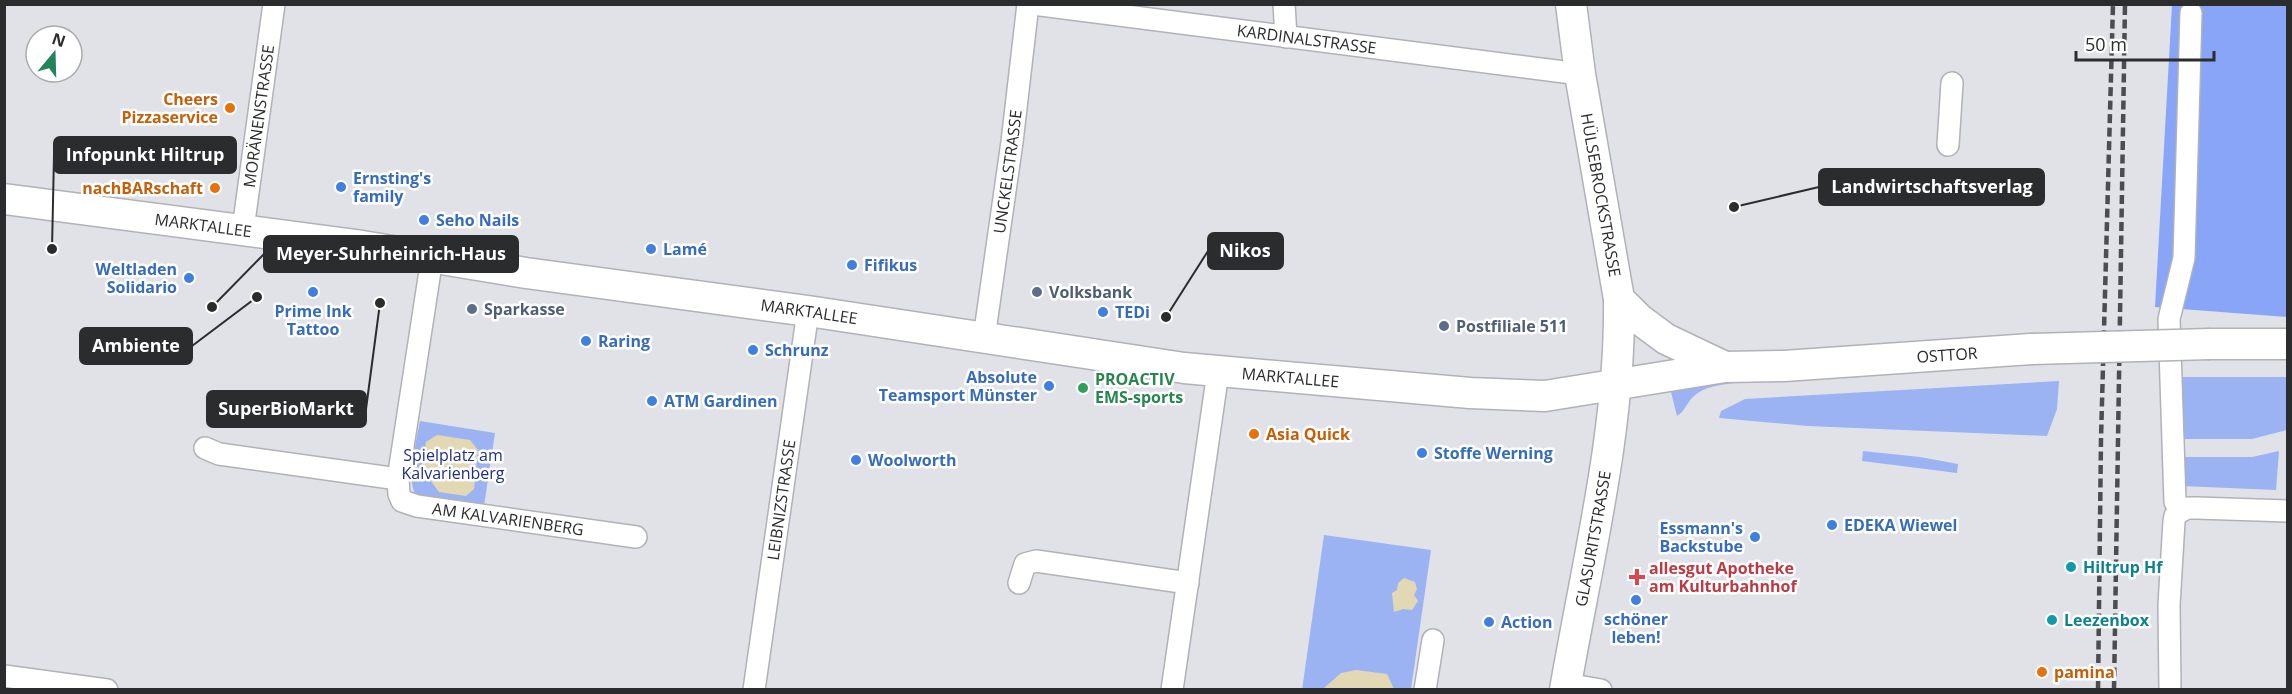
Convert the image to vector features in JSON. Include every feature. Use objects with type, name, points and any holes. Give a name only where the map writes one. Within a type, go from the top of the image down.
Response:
[{"type":"street","name":"MORÄNENSTRASSE","points":[[243,229],[274,4]]},
{"type":"street","name":"UNCKELSTRASSE","points":[[984,338],[1012,142],[1028,4]]},
{"type":"street","name":"KARDINALSTRASSE","points":[[1034,4],[1580,74]]},
{"type":"street","points":[[1284,4],[1286,37]]},
{"type":"street","name":"HÜLSEBROCKSTRASSE","points":[[1571,4],[1580,74],[1619,299],[1620,332],[1614,385]]},
{"type":"street","points":[[2181,511],[2175,502],[2173,471],[2169,319],[2184,258],[2191,13]]},
{"type":"street","points":[[1948,145],[1952,83]]},
{"type":"street","name":"MARKTALLEE","points":[[4,199],[243,229],[808,311],[1014,344],[1218,372],[1470,393],[1545,396],[1614,385]]},
{"type":"street","points":[[206,448],[219,454],[398,480],[432,258]]},
{"type":"street","name":"OSTTOR","points":[[1619,299],[1639,319],[1666,339],[1725,367]]},
{"type":"street","name":"LEIBNIZSTRASSE","points":[[754,690],[808,311]]},
{"type":"street","name":"OSTTOR","points":[[1614,385],[1725,367],[1784,366],[2031,349],[2288,344]]},
{"type":"street","points":[[1173,690],[1218,372]]},
{"type":"street","name":"GLASURITSTRASSE","points":[[1565,687],[1608,458],[1614,385]]},
{"type":"street","name":"AM KALVARIENBERG","points":[[398,480],[402,501],[417,506],[636,537]]},
{"type":"street","points":[[2170,690],[2169,605],[2175,516],[2188,508],[2286,511]]},
{"type":"street","points":[[1019,583],[1025,564],[1036,561],[1188,583]]},
{"type":"street","points":[[1425,690],[1433,640]]},
{"type":"street","points":[[4,676],[107,690]]},
{"type":"street","points":[[1565,687],[1601,690]]},
{"type":"green space","points":[[2178,377],[2287,377],[2287,430],[2252,439],[2179,439]]},
{"type":"green space","points":[[1734,381],[1734,383],[1712,387],[1697,393],[1677,416],[1671,392],[1683,387]]},
{"type":"green space","points":[[2059,381],[2057,409],[2047,436],[1808,426],[1719,418],[1721,411],[1745,399]]},
{"type":"green space","name":"Spielplatz am Kalvarienberg","points":[[420,421],[495,433],[484,506],[417,496],[412,482],[412,472]]},
{"type":"green space","points":[[1863,451],[1958,464],[1957,473],[1862,461]]},
{"type":"green space","points":[[2279,451],[2276,490],[2181,486],[2181,457],[2252,457]]},
{"type":"green space","points":[[1324,535],[1431,550],[1411,689],[1302,690]]},
{"type":"shaded area","points":[[2172,5],[2287,5],[2287,317],[2155,307]]},
{"type":"sand","points":[[437,435],[470,440],[478,450],[474,489],[466,496],[439,492],[422,469],[426,442]]},
{"type":"sand","points":[[1404,578],[1415,582],[1417,589],[1414,595],[1418,601],[1412,610],[1403,609],[1394,612],[1392,593],[1397,590],[1398,583]]},
{"type":"sand","points":[[1356,670],[1387,674],[1394,689],[1323,689],[1341,673]]},
{"type":"railway","points":[[2098,690],[2101,439],[2113,4]]},
{"type":"railway","points":[[2114,690],[2125,4]]},
{"type":"place","name":"Cheers Pizzaservice","points":[[230,108]]},
{"type":"place","name":"Ernsting's family","points":[[341,187]]},
{"type":"place","name":"nachBARschaft","points":[[215,188]]},
{"type":"place","name":"Landwirtschaftsverlag","points":[[1734,207]]},
{"type":"place","name":"Seho Nails","points":[[424,220]]},
{"type":"place","name":"Infopunkt Hiltrup","points":[[52,249]]},
{"type":"place","name":"Lamé","points":[[651,249]]},
{"type":"place","name":"Fifikus","points":[[852,265]]},
{"type":"place","name":"Weltladen Solidario","points":[[189,278]]},
{"type":"place","name":"Prime Ink Tattoo","points":[[313,292]]},
{"type":"place","name":"Volksbank","points":[[1037,292]]},
{"type":"place","name":"Ambiente","points":[[257,297]]},
{"type":"place","name":"SuperBioMarkt","points":[[380,303]]},
{"type":"place","name":"Meyer-Suhrheinrich-Haus","points":[[212,307]]},
{"type":"place","name":"Sparkasse","points":[[472,309]]},
{"type":"place","name":"TEDi","points":[[1103,312]]},
{"type":"place","name":"Nikos","points":[[1166,317]]},
{"type":"place","name":"Postfiliale 511","points":[[1444,326]]},
{"type":"place","name":"Raring","points":[[586,341]]},
{"type":"place","name":"Schrunz","points":[[753,350]]},
{"type":"place","name":"Absolute Teamsport Münster","points":[[1049,386]]},
{"type":"place","name":"PROACTIV EMS-sports","points":[[1083,388]]},
{"type":"place","name":"ATM Gardinen","points":[[652,401]]},
{"type":"place","name":"Asia Quick","points":[[1254,434]]},
{"type":"place","name":"Stoffe Werning","points":[[1422,453]]},
{"type":"place","name":"Woolworth","points":[[856,460]]},
{"type":"place","name":"EDEKA Wiewel","points":[[1832,525]]},
{"type":"place","name":"Essmann's Backstube","points":[[1755,537]]},
{"type":"place","name":"Hiltrup Hf","points":[[2071,567]]},
{"type":"place","name":"allesgut Apotheke am Kulturbahnhof","points":[[1637,577]]},
{"type":"place","name":"schöner leben!","points":[[1636,600]]},
{"type":"place","name":"Leezenbox","points":[[2052,620]]},
{"type":"place","name":"Action","points":[[1489,622]]},
{"type":"place","name":"pamina","points":[[2042,672]]}]
